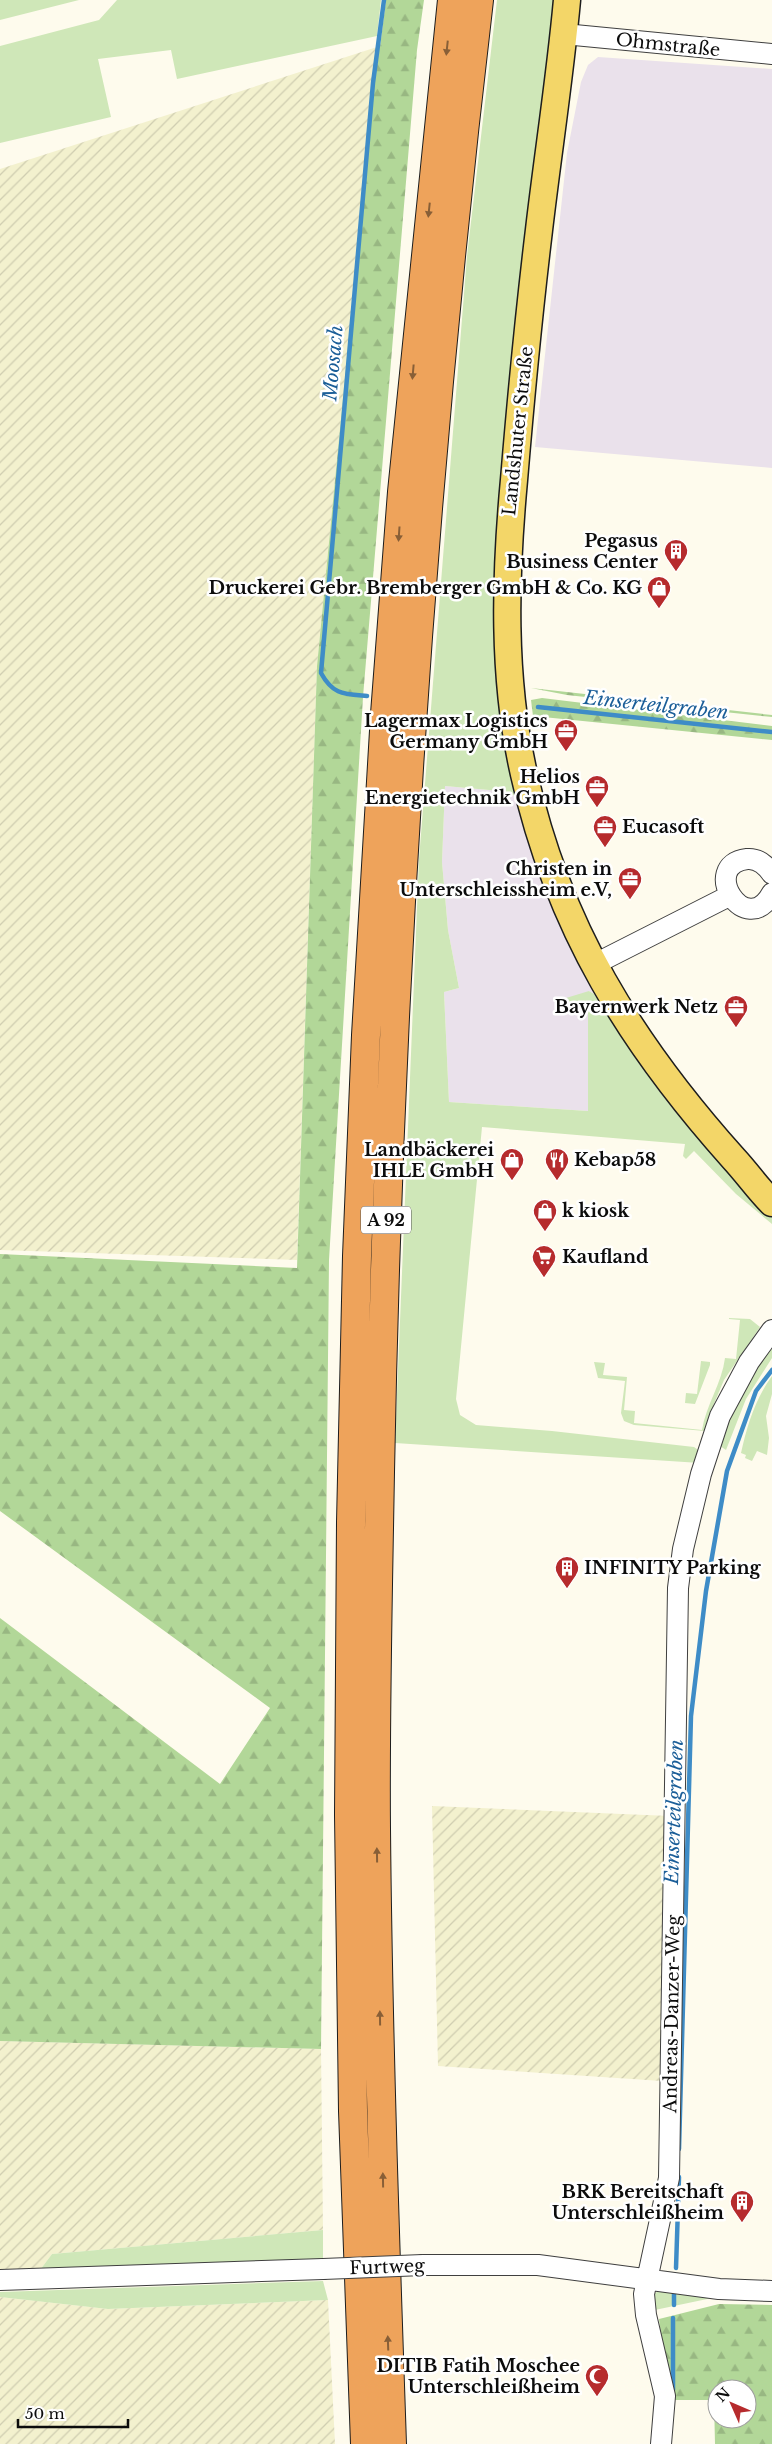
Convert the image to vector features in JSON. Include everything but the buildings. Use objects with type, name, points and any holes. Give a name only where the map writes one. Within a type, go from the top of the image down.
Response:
[{"type":"highway","name":"A 92","points":[[365,2444],[353,2111],[349,1815],[351,1522],[357,1256],[366,1035],[385,714],[402,492],[452,0]]},
{"type":"highway","name":"A 92","points":[[392,2444],[384,2218],[376,1826],[383,1303],[391,1066],[408,761],[448,268],[479,0]]},
{"type":"main road","name":"Landshuter Straße","points":[[566,0],[564,34],[538,234],[510,514],[508,644],[513,703],[523,773],[542,842],[554,875],[577,934],[593,965],[641,1044],[683,1099],[772,1203]]},
{"type":"main road","name":"Landshuter Straße","points":[[738,1162],[772,1184]]},
{"type":"street","name":"Ohmstraße","points":[[564,34],[772,54]]},
{"type":"street","points":[[772,874],[761,862],[755,860],[741,861],[730,869],[727,875],[726,889],[729,896],[738,905],[755,907],[763,904],[772,893]]},
{"type":"street","points":[[593,965],[729,896]]},
{"type":"street","name":"Andreas-Danzer-Weg","points":[[661,2444],[665,2396],[646,2315],[644,2294],[669,2178],[678,1588],[683,1549],[701,1474],[720,1416],[745,1369],[772,1330]]},
{"type":"street","name":"Furtweg","points":[[0,2280],[423,2265],[538,2265],[719,2289],[772,2291]]},
{"type":"shaded area","points":[[377,47],[317,666],[297,1260],[0,1250],[0,169]]},
{"type":"shaded area","points":[[598,57],[772,69],[772,468],[535,447],[567,153],[581,82],[588,65]]},
{"type":"shaded area","points":[[445,786],[500,791],[519,797],[529,842],[549,900],[594,994],[589,991],[588,1111],[449,1102],[444,992],[459,988],[448,930],[442,862]]},
{"type":"shaded area","points":[[432,1806],[670,1816],[662,2081],[438,2066]]},
{"type":"shaded area","points":[[0,2041],[321,2049],[323,2230],[52,2254],[40,2270],[0,2271]]},
{"type":"shaded area","points":[[0,2297],[108,2309],[328,2300],[335,2444],[0,2444]]},
{"type":"green space","points":[[0,0],[79,0],[0,20]]},
{"type":"green space","points":[[117,0],[381,0],[377,36],[177,79],[171,50],[98,59],[111,117],[0,143],[0,46],[99,20]]},
{"type":"green space","points":[[386,0],[424,0],[417,50],[363,697],[329,1260],[321,2049],[0,2041],[0,1618],[220,1784],[270,1708],[0,1511],[0,1254],[297,1268],[317,666],[377,47],[380,47]]},
{"type":"green space","points":[[497,0],[555,0],[512,400],[519,797],[500,791],[445,786],[442,862],[448,930],[459,988],[444,992],[449,1102],[588,1111],[588,1013],[564,1014],[563,1003],[566,998],[589,991],[594,994],[653,1083],[696,1137],[745,1188],[772,1212],[772,1224],[736,1194],[694,1151],[686,1159],[683,1156],[685,1144],[482,1127],[456,1399],[460,1415],[476,1425],[552,1431],[694,1447],[701,1452],[700,1463],[395,1443],[419,859],[467,256]]},
{"type":"green space","points":[[531,688],[772,715],[772,717],[567,695]]},
{"type":"green space","points":[[542,698],[772,726],[772,740],[533,716],[531,700]]},
{"type":"green space","points":[[729,1318],[750,1319],[760,1327],[724,1380],[713,1406],[715,1412],[705,1431],[634,1425],[624,1421],[621,1413],[625,1381],[598,1378],[594,1362],[605,1363],[603,1375],[627,1377],[624,1410],[635,1411],[634,1423],[702,1430],[721,1376],[725,1358],[736,1359],[740,1320]]},
{"type":"green space","points":[[772,1346],[772,1358],[746,1399],[726,1450],[720,1446],[720,1437],[749,1379]]},
{"type":"green space","points":[[701,1361],[710,1362],[710,1365],[695,1404],[685,1403],[686,1393],[697,1394]]},
{"type":"green space","points":[[772,1376],[772,1394],[766,1416],[769,1438],[767,1455],[757,1451],[752,1461],[745,1458],[746,1455],[741,1453],[743,1443],[756,1403]]},
{"type":"green space","points":[[323,2230],[323,2260],[40,2270],[52,2254]]},
{"type":"green space","points":[[323,2281],[328,2300],[108,2309],[0,2297],[0,2292]]},
{"type":"green space","points":[[660,2290],[712,2298],[650,2311],[652,2295]]},
{"type":"green space","points":[[719,2304],[772,2305],[772,2444],[715,2444],[715,2429],[757,2429],[757,2379],[707,2379],[707,2400],[669,2400],[659,2319]]},
{"type":"waterway","name":"Moosach","points":[[367,696],[340,692],[330,686],[321,673],[373,83],[384,0]]},
{"type":"waterway","name":"Einserteilgraben","points":[[538,707],[772,732]]},
{"type":"waterway","name":"Einserteilgraben","points":[[679,2149],[691,1716],[706,1591],[727,1471],[756,1391],[772,1370]]},
{"type":"waterway","name":"Einserteilgraben","points":[[676,2268],[679,2177]]},
{"type":"waterway","name":"Moosach","points":[[674,2293],[674,2305]]},
{"type":"waterway","name":"Einserteilgraben","points":[[673,2318],[673,2390]]},
{"type":"place","name":"Pegasus Business Center","points":[[676,572]]},
{"type":"place","name":"Druckerei Gebr. Bremberger GmbH & Co. KG","points":[[659,609]]},
{"type":"place","name":"Lagermax Logistics Germany GmbH","points":[[566,752]]},
{"type":"place","name":"Helios Energietechnik GmbH","points":[[597,808]]},
{"type":"place","name":"Eucasoft","points":[[605,848]]},
{"type":"place","name":"Christen in Unterschleissheim e.V,","points":[[630,900]]},
{"type":"place","name":"Bayernwerk Netz","points":[[736,1028]]},
{"type":"place","name":"Landbäckerei IHLE GmbH","points":[[512,1181]]},
{"type":"place","name":"Kebap58","points":[[557,1181]]},
{"type":"place","name":"k kiosk","points":[[545,1232]]},
{"type":"place","name":"Kaufland","points":[[544,1278]]},
{"type":"place","name":"INFINITY Parking","points":[[567,1589]]},
{"type":"place","name":"BRK Bereitschaft Unterschleißheim","points":[[742,2223]]},
{"type":"place","name":"DITIB Fatih Moschee Unterschleißheim","points":[[597,2397]]}]
